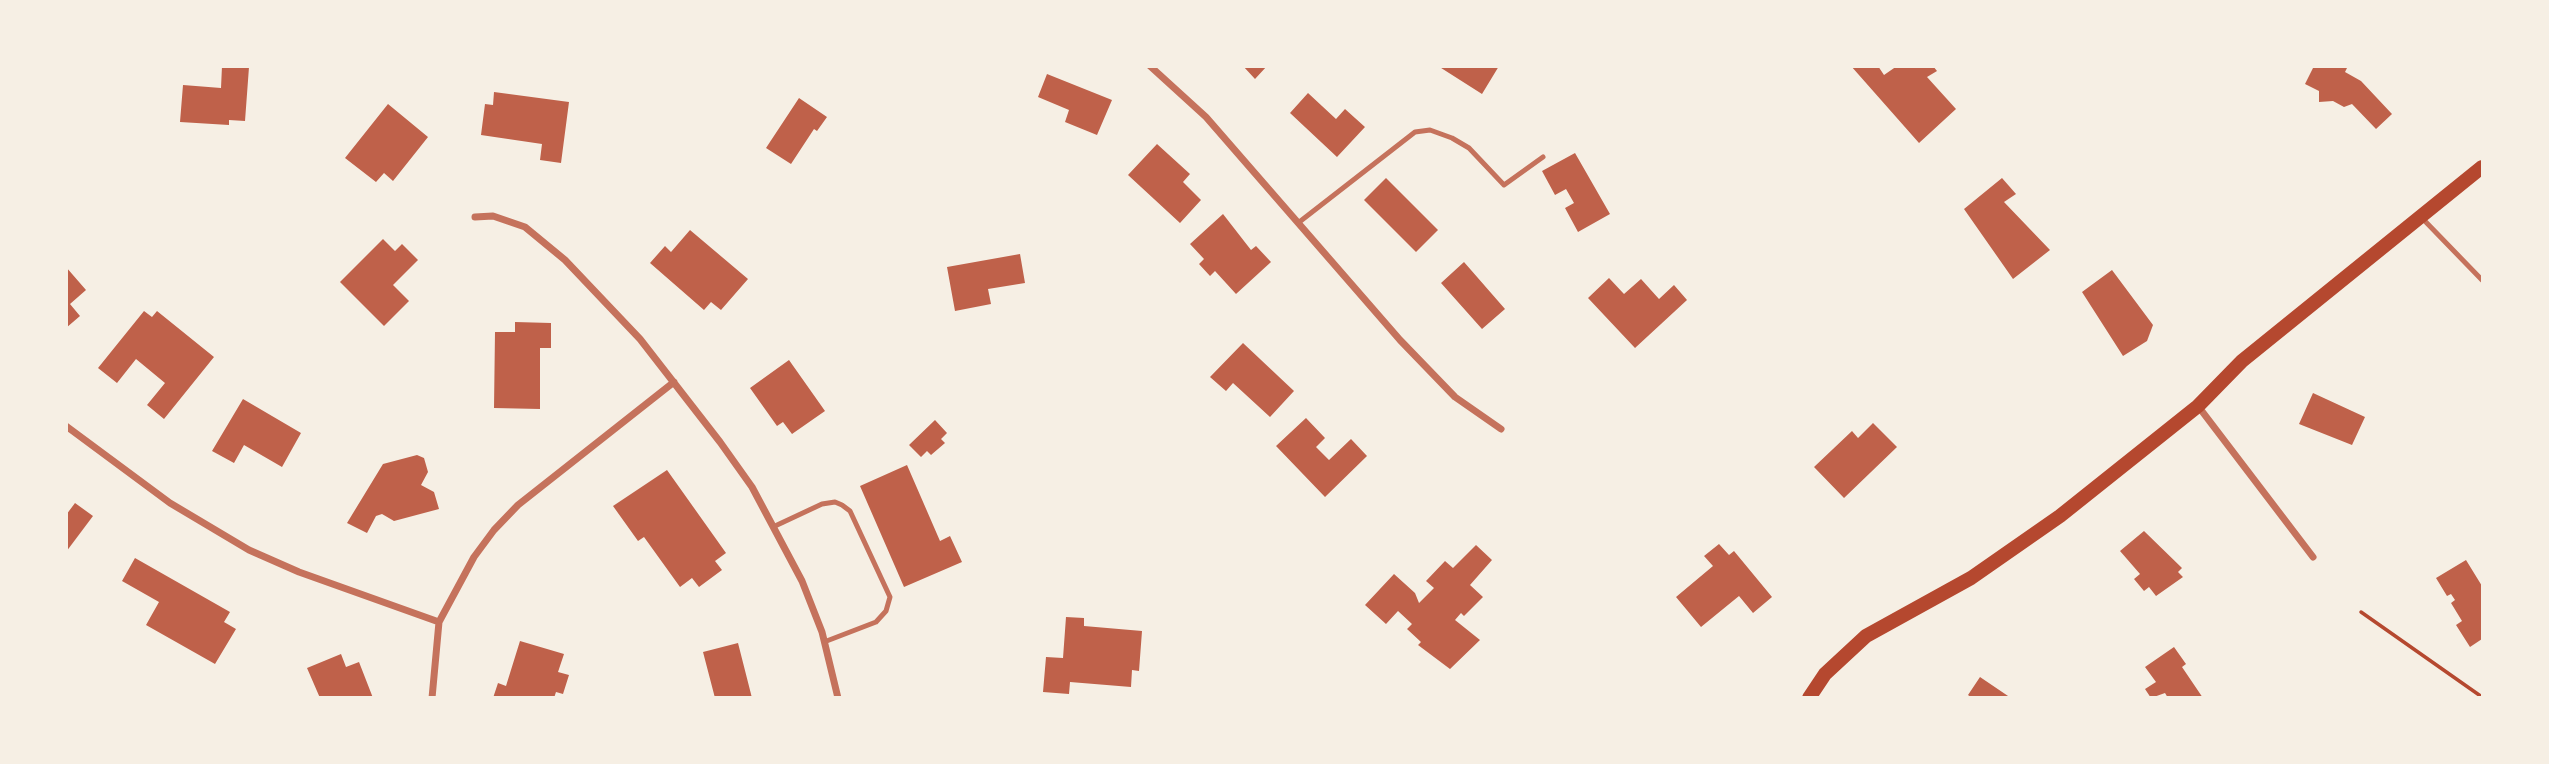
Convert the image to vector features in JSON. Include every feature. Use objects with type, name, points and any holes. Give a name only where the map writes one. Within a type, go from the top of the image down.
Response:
[{"type":"main road","points":[[1809,698],[1825,674],[1866,636],[1972,578],[2060,516],[2198,406],[2242,361],[2483,167]]},
{"type":"street","points":[[1150,66],[1206,117],[1455,397],[1501,429]]},
{"type":"street","points":[[475,217],[493,216],[525,227],[603,297],[720,442],[775,527],[802,581],[824,642],[838,698]]},
{"type":"street","points":[[432,698],[439,622],[474,557],[518,505],[674,382]]},
{"type":"street","points":[[2198,406],[2313,557]]},
{"type":"street","points":[[66,426],[170,503],[249,550],[299,572],[439,622]]},
{"type":"lane","points":[[1298,223],[1415,132],[1430,130],[1469,148],[1504,185],[1544,157]]},
{"type":"lane","points":[[2421,216],[2483,279]]},
{"type":"lane","points":[[775,527],[822,504],[835,502],[842,505],[850,512],[890,597],[887,611],[876,622],[824,642]]},
{"type":"path","points":[[2361,612],[2483,697]]},
{"type":"building","points":[[222,66],[249,67],[245,121],[229,120],[229,125],[180,122],[183,85],[221,88]]},
{"type":"building","points":[[1243,66],[1267,66],[1255,79]]},
{"type":"building","points":[[1438,66],[1499,66],[1482,94]]},
{"type":"building","points":[[1851,66],[1878,66],[1884,75],[1897,66],[1933,66],[1937,71],[1927,77],[1956,109],[1919,143]]},
{"type":"building","points":[[2314,66],[2347,68],[2345,72],[2361,81],[2392,114],[2376,129],[2352,104],[2344,107],[2333,101],[2319,102],[2319,91],[2305,84]]},
{"type":"building","points":[[1047,74],[1112,100],[1097,135],[1065,122],[1069,110],[1038,97]]},
{"type":"building","points":[[494,92],[569,102],[561,163],[540,160],[542,144],[481,135],[485,104],[493,105]]},
{"type":"building","points":[[1308,93],[1336,119],[1345,109],[1365,127],[1337,157],[1290,113]]},
{"type":"building","points":[[799,98],[827,117],[817,131],[814,129],[791,164],[766,148]]},
{"type":"building","points":[[388,104],[428,137],[393,181],[384,173],[376,182],[345,158]]},
{"type":"building","points":[[1157,144],[1190,174],[1183,182],[1201,200],[1180,223],[1128,175]]},
{"type":"building","points":[[1575,153],[1610,214],[1578,232],[1565,208],[1574,203],[1566,189],[1555,195],[1542,171]]},
{"type":"building","points":[[1386,178],[1438,230],[1416,252],[1364,200]]},
{"type":"building","points":[[2002,178],[2016,194],[2004,202],[2050,250],[2013,279],[1964,209]]},
{"type":"building","points":[[1223,214],[1251,250],[1256,246],[1271,262],[1236,294],[1215,271],[1210,276],[1199,264],[1204,259],[1190,244]]},
{"type":"building","points":[[690,230],[748,279],[721,310],[711,302],[704,310],[650,263],[665,246],[671,252]]},
{"type":"building","points":[[383,239],[395,251],[402,244],[418,260],[393,285],[409,301],[384,326],[340,282]]},
{"type":"building","points":[[1020,254],[1025,283],[988,289],[991,304],[955,311],[947,267]]},
{"type":"building","points":[[1464,262],[1505,309],[1482,329],[1441,283]]},
{"type":"building","points":[[66,267],[86,290],[70,304],[80,316],[66,328]]},
{"type":"building","points":[[2112,270],[2153,325],[2147,341],[2123,356],[2082,292]]},
{"type":"building","points":[[1609,278],[1624,294],[1641,279],[1659,299],[1674,285],[1687,300],[1635,348],[1588,298]]},
{"type":"building","points":[[144,311],[152,317],[157,311],[214,357],[164,419],[147,405],[165,383],[136,359],[117,383],[98,368]]},
{"type":"building","points":[[515,322],[551,323],[551,348],[540,348],[540,409],[494,408],[495,332],[515,332]]},
{"type":"building","points":[[1243,343],[1294,391],[1270,417],[1233,383],[1226,391],[1210,377]]},
{"type":"building","points":[[789,360],[825,411],[792,434],[783,422],[777,426],[750,388]]},
{"type":"building","points":[[2313,393],[2365,417],[2352,445],[2299,424]]},
{"type":"building","points":[[243,399],[301,433],[282,467],[244,445],[234,463],[212,451]]},
{"type":"building","points":[[1306,418],[1325,438],[1316,447],[1329,460],[1351,439],[1367,456],[1325,497],[1276,446]]},
{"type":"building","points":[[935,420],[947,433],[941,439],[945,443],[931,455],[927,451],[921,457],[909,445]]},
{"type":"building","points":[[1873,423],[1897,447],[1844,498],[1814,467],[1852,431],[1858,438]]},
{"type":"building","points":[[417,455],[424,458],[428,472],[421,485],[434,492],[439,509],[394,521],[382,514],[376,516],[367,533],[347,523],[383,464]]},
{"type":"building","points":[[907,465],[940,541],[950,536],[962,562],[904,587],[860,486]]},
{"type":"building","points":[[667,470],[726,553],[715,561],[722,570],[699,587],[692,578],[680,587],[644,537],[638,541],[613,506]]},
{"type":"building","points":[[75,503],[93,516],[66,552],[66,515]]},
{"type":"building","points":[[2144,531],[2182,568],[2178,572],[2183,577],[2156,596],[2149,587],[2144,591],[2134,579],[2140,574],[2120,551]]},
{"type":"building","points":[[1719,544],[1729,555],[1734,551],[1772,597],[1753,613],[1739,596],[1701,627],[1676,597],[1713,566],[1704,556]]},
{"type":"building","points":[[1476,545],[1492,560],[1470,585],[1483,597],[1464,616],[1461,613],[1455,620],[1480,640],[1450,669],[1418,645],[1421,642],[1407,629],[1412,624],[1398,611],[1386,624],[1365,605],[1394,574],[1415,593],[1419,603],[1434,588],[1426,581],[1445,561],[1453,568]]},
{"type":"building","points":[[135,558],[230,612],[224,622],[236,629],[215,664],[146,625],[159,602],[122,581]]},
{"type":"building","points":[[2466,560],[2482,586],[2482,639],[2470,647],[2456,625],[2462,621],[2451,603],[2455,600],[2451,594],[2447,596],[2436,578]]},
{"type":"building","points":[[1066,617],[1084,618],[1084,626],[1142,631],[1139,671],[1132,670],[1131,687],[1070,682],[1069,694],[1043,692],[1046,657],[1063,658]]},
{"type":"building","points":[[520,641],[564,654],[558,672],[569,675],[563,694],[556,692],[554,698],[493,698],[498,683],[506,686]]},
{"type":"building","points":[[738,643],[752,698],[715,698],[703,652]]},
{"type":"building","points":[[2174,647],[2186,664],[2182,667],[2203,698],[2168,698],[2165,693],[2151,698],[2145,689],[2156,682],[2145,667]]},
{"type":"building","points":[[341,654],[346,667],[359,662],[373,698],[320,698],[307,668]]},
{"type":"building","points":[[1980,677],[2011,698],[1972,698],[1968,695]]}]
